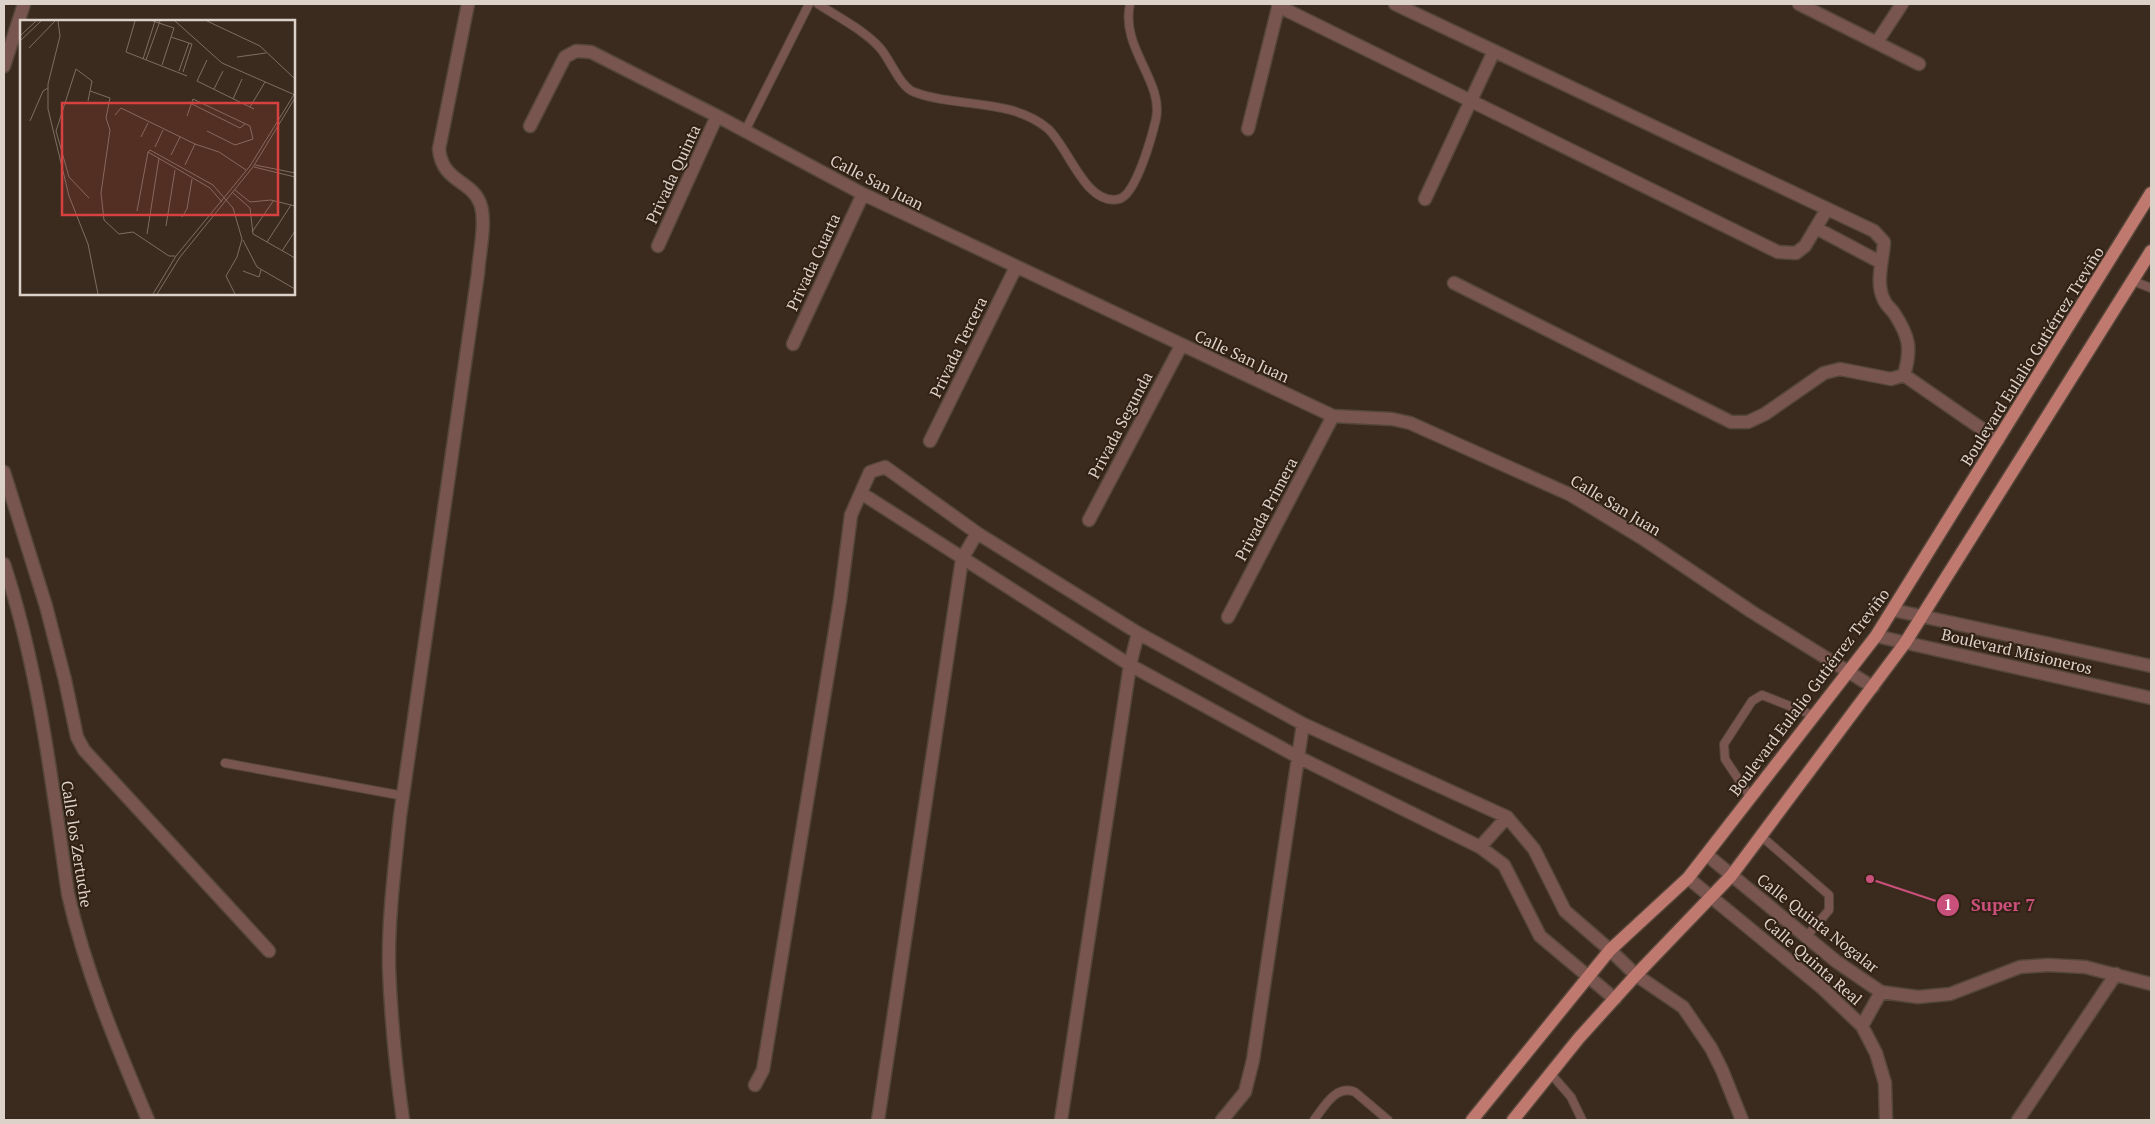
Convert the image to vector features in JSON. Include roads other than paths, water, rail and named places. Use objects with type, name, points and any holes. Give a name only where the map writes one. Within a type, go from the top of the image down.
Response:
[{"type":"main road","name":"Boulevard Eulalio Gutiérrez Treviño","points":[[1472,1120],[1610,950],[1688,878],[1876,636],[2151,193]]},
{"type":"main road","points":[[1513,1120],[1579,1038],[1636,975],[1713,897],[1731,876],[1906,643],[2151,251]]},
{"type":"street","points":[[4,66],[24,4]]},
{"type":"street","points":[[403,1120],[394,1034],[390,967],[392,900],[404,796],[478,273],[482,221],[480,202],[446,172],[440,160],[439,149],[468,4]]},
{"type":"street","points":[[1395,4],[1874,231],[1884,242],[1880,262],[1884,300],[1906,332],[1908,359],[1904,375]]},
{"type":"street","points":[[1800,4],[1919,64]]},
{"type":"street","points":[[1877,42],[1902,4]]},
{"type":"street","points":[[1248,129],[1279,5],[1778,252],[1796,253],[1805,246],[1827,209]]},
{"type":"street","name":"Calle San Juan","points":[[530,126],[565,57],[576,51],[591,52],[717,116],[863,194],[1180,346],[1333,416],[1392,419],[1410,423],[1571,495],[1642,538],[1752,612],[1873,687]]},
{"type":"street","points":[[1425,199],[1494,51]]},
{"type":"street","name":"Privada Quinta","points":[[658,246],[717,116]]},
{"type":"street","name":"Privada Cuarta","points":[[793,344],[863,194]]},
{"type":"street","points":[[1816,228],[1880,262]]},
{"type":"street","name":"Privada Tercera","points":[[930,441],[1016,267]]},
{"type":"street","points":[[1454,283],[1731,422],[1748,422],[1765,414],[1824,373],[1840,369],[1891,379],[1904,375]]},
{"type":"street","name":"Privada Segunda","points":[[1089,520],[1180,346]]},
{"type":"street","points":[[1904,375],[1998,440]]},
{"type":"street","name":"Privada Primera","points":[[1228,617],[1333,416]]},
{"type":"street","points":[[756,1085],[764,1070],[840,600],[851,515],[870,472],[885,467],[977,533],[1138,633],[1303,724],[1507,817],[1534,849],[1565,911],[1636,975],[1683,1007],[1698,1028],[1722,1070],[1742,1120]]},
{"type":"street","points":[[4,472],[46,606],[77,737],[84,750],[269,951]]},
{"type":"street","points":[[861,493],[1130,665],[1298,757],[1480,847],[1504,865],[1540,936],[1615,999]]},
{"type":"street","points":[[878,1120],[962,559],[977,533]]},
{"type":"street","name":"Calle los Zertuche","points":[[4,564],[32,664],[68,894],[76,930],[109,1026],[148,1120]]},
{"type":"street","name":"Boulevard Misioneros","points":[[1893,610],[2151,666]]},
{"type":"street","points":[[1061,1120],[1130,665],[1138,633]]},
{"type":"street","name":"Boulevard Misioneros","points":[[1876,636],[2151,698]]},
{"type":"street","points":[[1222,1120],[1245,1092],[1253,1060],[1303,724]]},
{"type":"street","points":[[1480,847],[1507,817]]},
{"type":"street","name":"Calle Quinta Nogalar","points":[[1707,855],[1837,962],[1881,992],[1918,997],[1950,994],[2020,967],[2048,965],[2085,967],[2151,984]]},
{"type":"street","name":"Calle Quinta Real","points":[[1688,878],[1821,986],[1862,1026],[1876,1053],[1885,1084],[1886,1120]]},
{"type":"street","points":[[2018,1120],[2116,974]]},
{"type":"street","points":[[1862,1026],[1881,992]]},
{"type":"lane","points":[[745,131],[810,4]]},
{"type":"lane","points":[[818,4],[878,46],[909,90],[949,101],[1010,111],[1039,122],[1062,145],[1082,179],[1099,195],[1113,200],[1124,196],[1130,190],[1139,171],[1157,111],[1153,90],[1130,36],[1130,4]]},
{"type":"lane","points":[[2133,281],[2151,288]]},
{"type":"lane","points":[[1751,798],[1725,759],[1724,744],[1752,701],[1762,695],[1815,716]]},
{"type":"lane","points":[[225,764],[404,796]]},
{"type":"lane","points":[[1762,836],[1828,895],[1829,910],[1806,937]]},
{"type":"lane","points":[[1551,1074],[1571,1097],[1582,1120]]},
{"type":"lane","points":[[1314,1120],[1335,1094],[1349,1089],[1355,1092],[1378,1117],[1388,1120]]},
{"type":"place","name":"Super 7","points":[[1870,879]]}]
